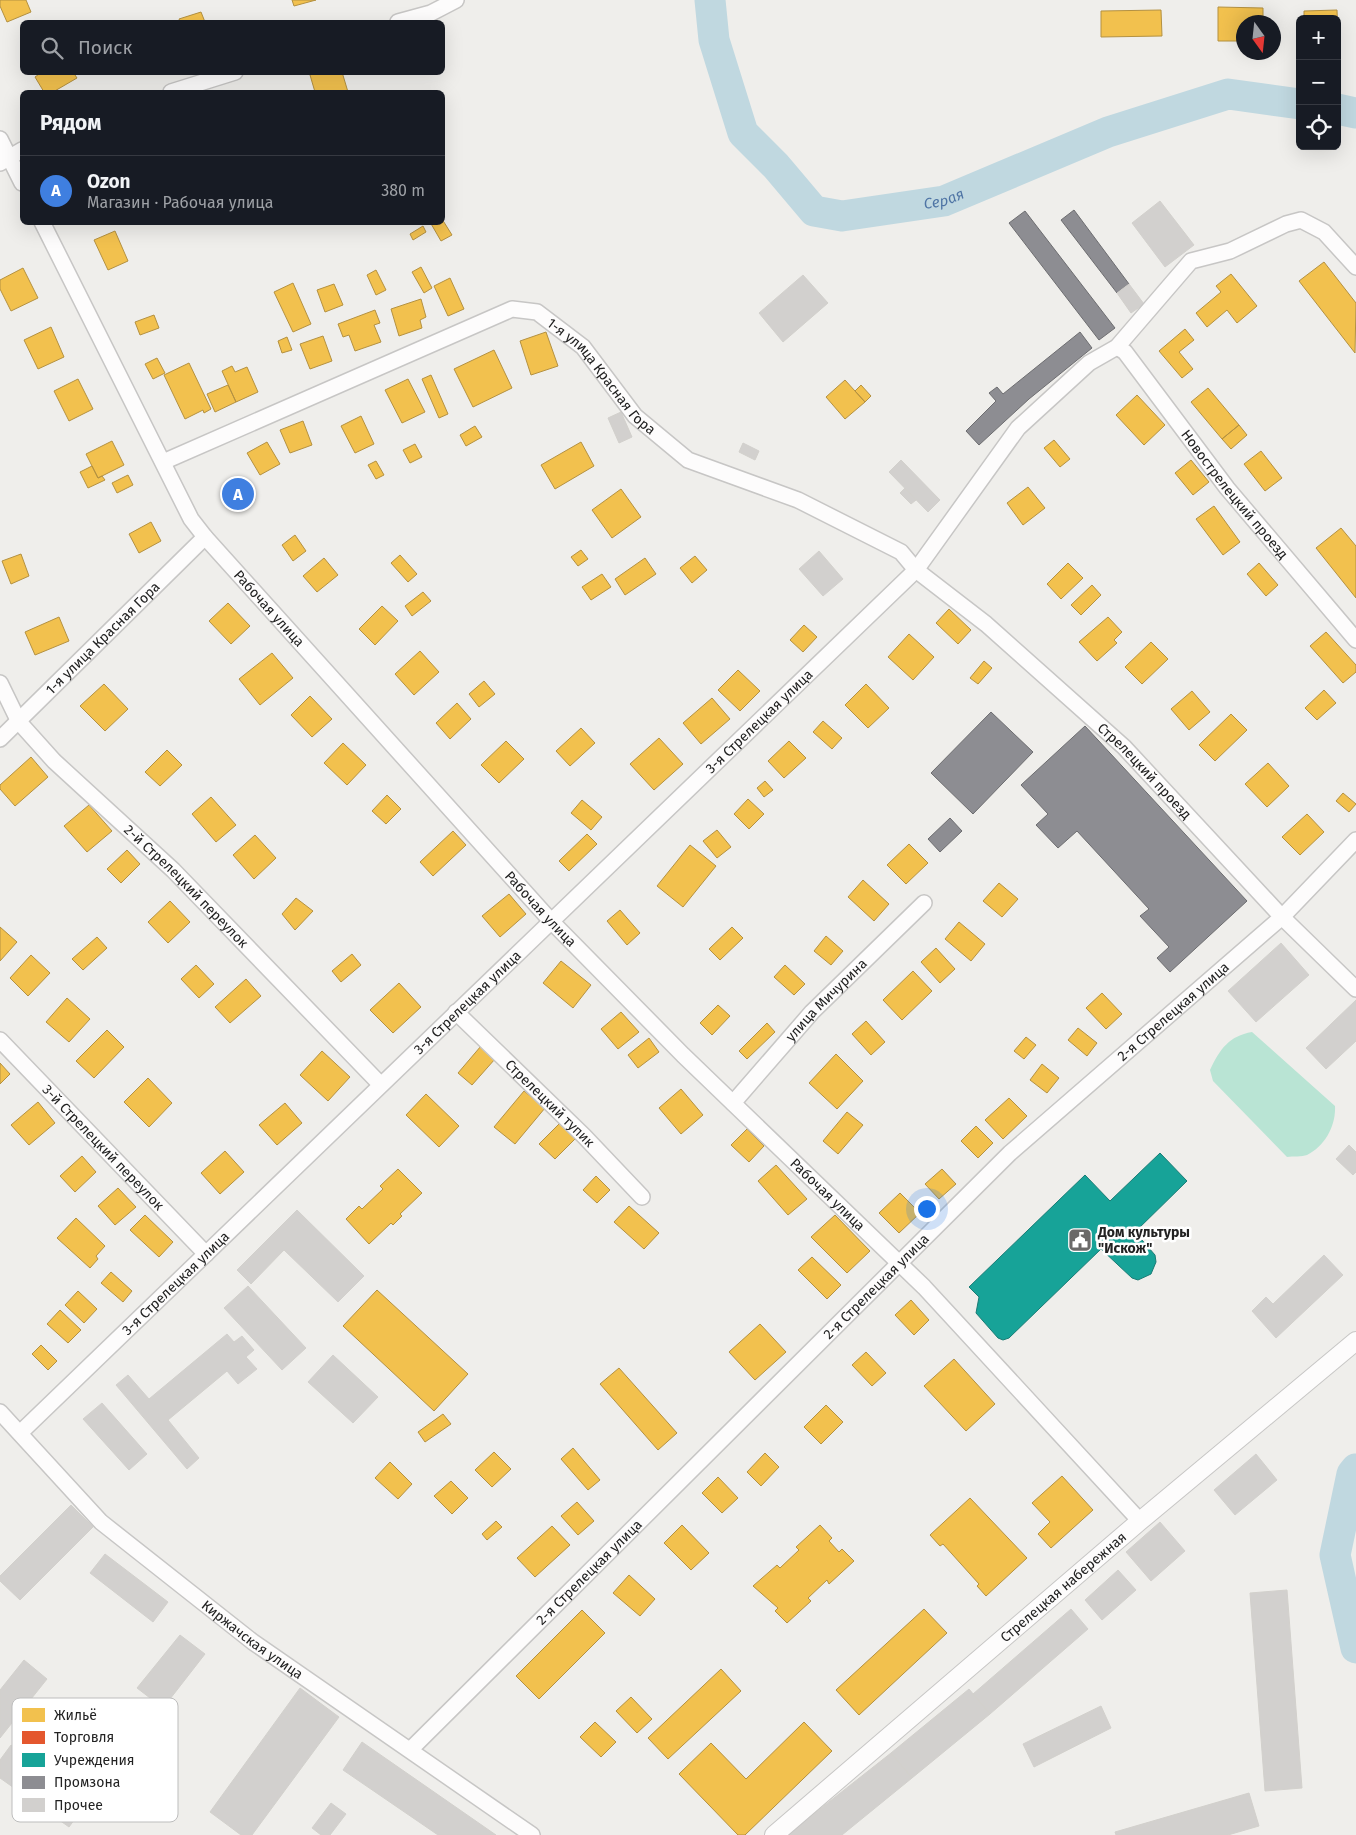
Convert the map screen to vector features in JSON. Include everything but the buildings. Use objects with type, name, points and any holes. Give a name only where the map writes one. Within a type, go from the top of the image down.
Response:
[{"type":"street","points":[[404,20],[430,12],[456,0]]},
{"type":"street","points":[[176,90],[225,75]]},
{"type":"street","points":[[0,139],[11,157],[20,178]]},
{"type":"street","name":"3-я Стрелецкая улица","points":[[20,1434],[380,1084],[916,570],[1018,428],[1089,363],[1116,347],[1191,261],[1230,251],[1286,224],[1301,220],[1324,232],[1356,268]]},
{"type":"street","name":"Рабочая улица","points":[[44,225],[191,519],[205,537],[550,921],[733,1103],[924,1287],[1140,1521]]},
{"type":"street","name":"1-я улица Красная Гора","points":[[162,462],[512,309],[537,312],[583,347],[635,416],[688,460],[798,500],[901,552],[916,570]]},
{"type":"street","name":"Новострелецкий проезд","points":[[1116,347],[1125,352],[1227,488],[1356,640]]},
{"type":"street","name":"1-я улица Красная Гора","points":[[0,740],[205,537]]},
{"type":"street","name":"Стрелецкий проезд","points":[[916,570],[986,624],[1124,748],[1282,917],[1356,989]]},
{"type":"street","name":"2-й Стрелецкий переулок","points":[[0,683],[19,722],[54,761],[173,870],[380,1084]]},
{"type":"street","name":"2-я Стрелецкая улица","points":[[411,1749],[1010,1154],[1282,917],[1356,840]]},
{"type":"street","name":"улица Мичурина","points":[[733,1103],[812,1012],[924,904]]},
{"type":"street","name":"Стрелецкий тупик","points":[[456,1012],[584,1136],[642,1197]]},
{"type":"street","name":"3-й Стрелецкий переулок","points":[[0,1040],[206,1254]]},
{"type":"street","name":"Стрелецкая набережная","points":[[774,1835],[1140,1521],[1356,1341]]},
{"type":"street","name":"Киржачская улица","points":[[0,1412],[101,1522],[253,1642],[411,1749],[532,1835]]},
{"type":"green space","points":[[1252,1032],[1335,1106],[1334,1121],[1328,1135],[1319,1146],[1307,1155],[1287,1157],[1213,1081],[1210,1070],[1222,1050],[1231,1040]]},
{"type":"waterway","name":"Серая","points":[[710,0],[714,40],[743,133],[776,166],[814,211],[842,216],[944,201],[1108,132],[1228,94],[1296,103]]},
{"type":"waterway","name":"Серая","points":[[1341,110],[1356,113]]},
{"type":"waterway","name":"Серая","points":[[1356,1469],[1352,1474],[1335,1555],[1356,1648]]},
{"type":"place","name":"Ozon","points":[[238,494]]},
{"type":"place","name":"Дом культуры \"Искож\"","points":[[1080,1240]]}]
